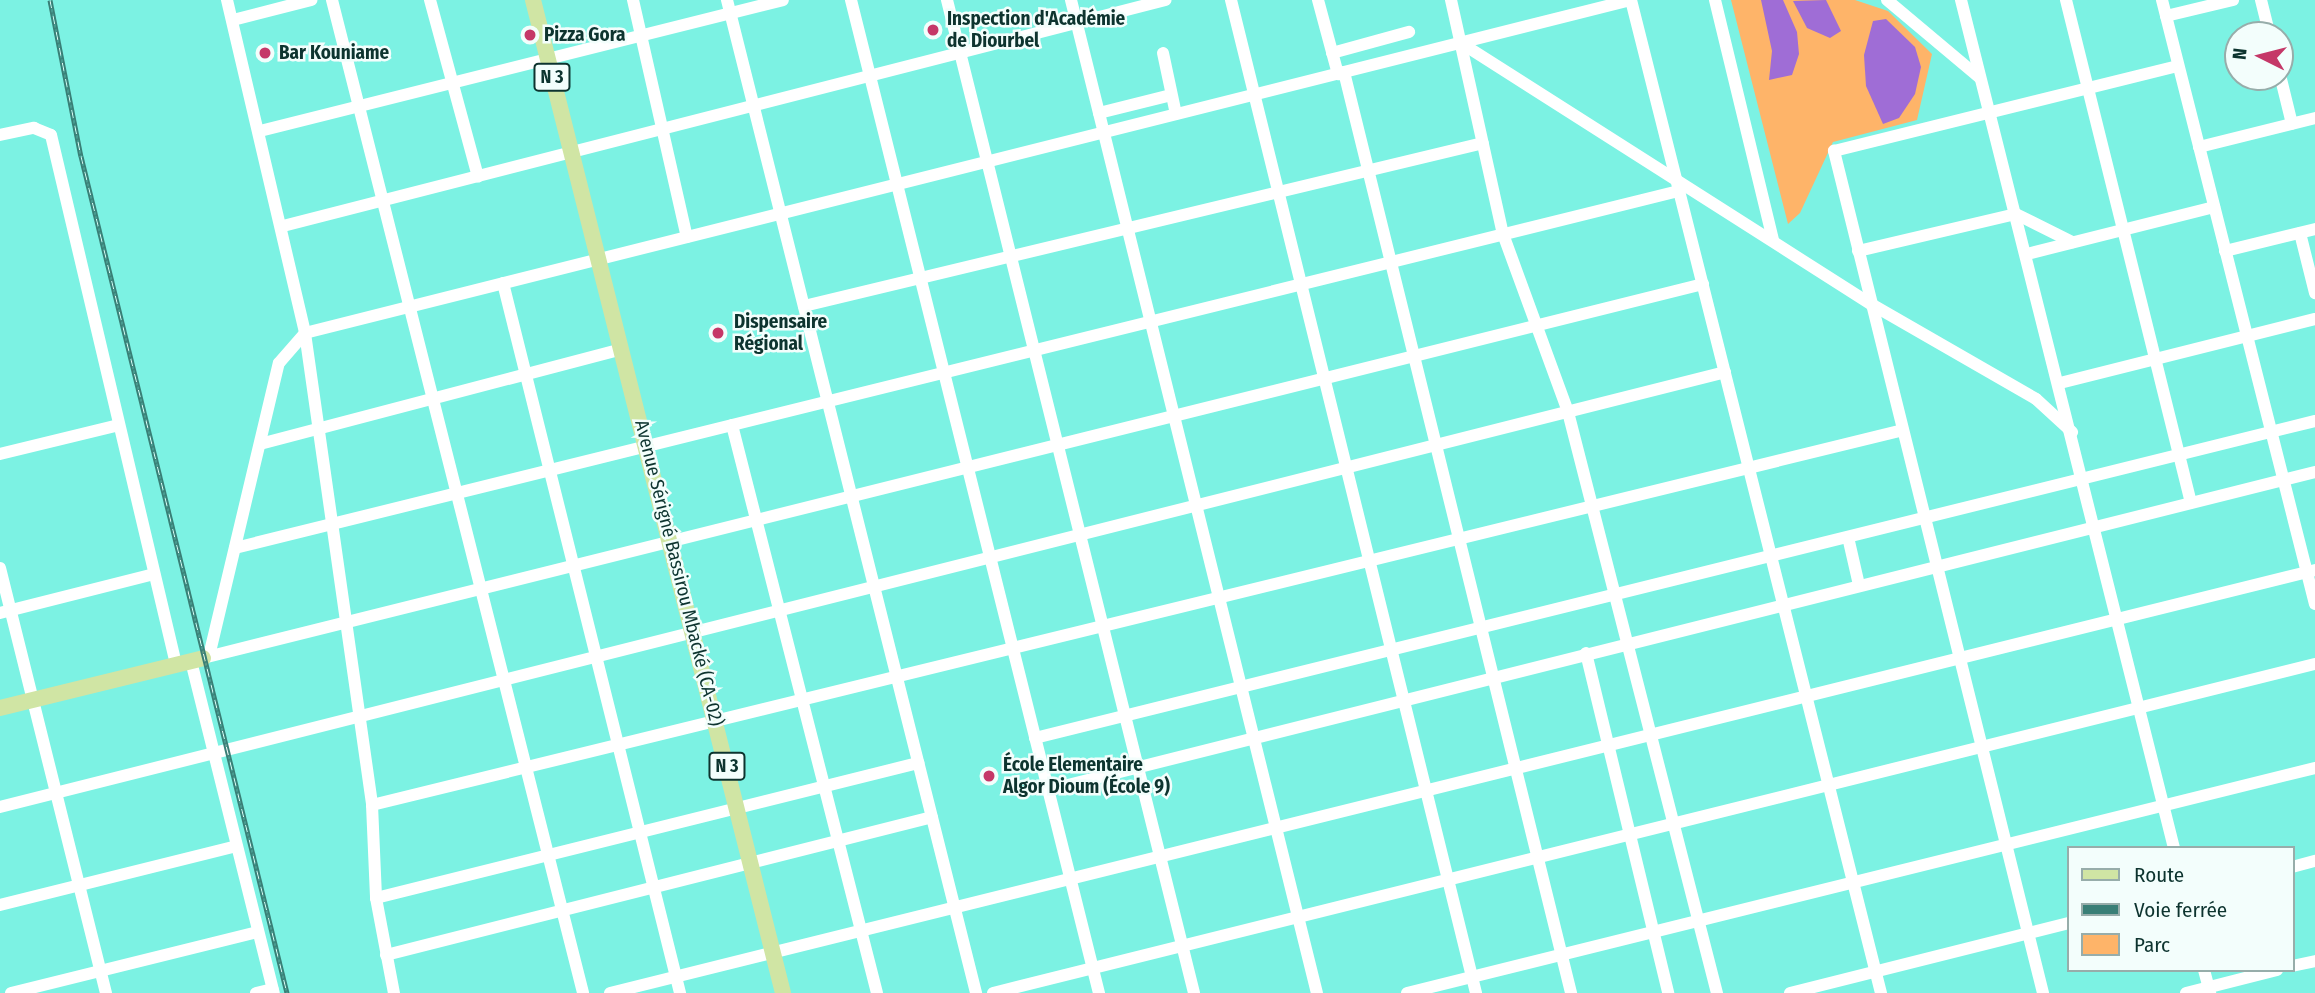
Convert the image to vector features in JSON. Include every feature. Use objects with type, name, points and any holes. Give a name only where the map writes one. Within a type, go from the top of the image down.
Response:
[{"type":"main road","name":"N 3","points":[[533,0],[572,154]]},
{"type":"main road","name":"Avenue Sérigné Bassirou Mbacké (CA-02)","points":[[572,154],[671,538],[783,993]]},
{"type":"main road","points":[[0,708],[195,660]]},
{"type":"street","points":[[228,0],[283,226],[305,333],[372,805],[376,898],[394,993]]},
{"type":"street","points":[[233,20],[311,0]]},
{"type":"street","points":[[332,0],[583,993]]},
{"type":"street","points":[[430,0],[478,177]]},
{"type":"street","points":[[633,0],[687,237]]},
{"type":"street","points":[[260,131],[641,35],[729,6],[783,0]]},
{"type":"street","points":[[851,0],[1099,993]]},
{"type":"street","points":[[947,0],[1194,993]]},
{"type":"street","points":[[1071,0],[1317,993]]},
{"type":"street","points":[[283,226],[663,131],[1166,0]]},
{"type":"street","points":[[1231,0],[1476,993]]},
{"type":"street","points":[[1318,0],[1332,53],[1341,73],[1391,262],[1571,993]]},
{"type":"street","points":[[1451,0],[1503,234],[1538,323],[1568,412],[1717,993]]},
{"type":"street","points":[[195,660],[235,548],[279,363],[305,333],[1631,0],[1881,993]]},
{"type":"street","points":[[1715,0],[1773,239]]},
{"type":"street","points":[[1887,0],[1980,79]]},
{"type":"street","points":[[1961,0],[2084,478],[2174,846]]},
{"type":"street","points":[[2066,0],[2191,503]]},
{"type":"street","points":[[2162,0],[2271,432],[2311,571],[2315,604]]},
{"type":"street","points":[[2166,16],[2233,0]]},
{"type":"street","points":[[2261,0],[2266,21]]},
{"type":"street","points":[[729,6],[976,993]]},
{"type":"street","points":[[1332,53],[1409,32]]},
{"type":"street","points":[[1461,43],[1773,239],[1871,304],[2036,399],[2072,432]]},
{"type":"street","points":[[1163,54],[1176,114]]},
{"type":"street","points":[[2043,993],[1833,151],[2178,66]]},
{"type":"street","points":[[2284,91],[2292,124]]},
{"type":"street","points":[[1099,113],[1171,95]]},
{"type":"street","points":[[2199,147],[2315,118]]},
{"type":"street","points":[[0,135],[34,128],[51,135],[154,574],[195,660],[211,752],[273,991],[256,993]]},
{"type":"street","points":[[804,306],[1128,229],[1367,168],[1483,143]]},
{"type":"street","points":[[235,548],[1679,191]]},
{"type":"street","points":[[2027,254],[2214,206]]},
{"type":"street","points":[[1858,251],[2017,214],[2072,242]]},
{"type":"street","points":[[2225,251],[2315,229]]},
{"type":"street","points":[[2300,233],[2315,293]]},
{"type":"street","points":[[503,283],[680,993]]},
{"type":"street","points":[[195,660],[481,585],[1703,284]]},
{"type":"street","points":[[2060,383],[2315,319]]},
{"type":"street","points":[[260,444],[622,349]]},
{"type":"street","points":[[0,807],[359,714],[1725,372]]},
{"type":"street","points":[[1035,738],[2315,421]]},
{"type":"street","points":[[0,454],[119,425]]},
{"type":"street","points":[[732,425],[877,993]]},
{"type":"street","points":[[372,805],[1903,430]]},
{"type":"street","points":[[1048,790],[1254,740],[1493,676],[2315,472]]},
{"type":"street","points":[[1848,537],[1859,586]]},
{"type":"street","points":[[0,568],[5,612],[33,700],[106,993]]},
{"type":"street","points":[[610,993],[2311,571]]},
{"type":"street","points":[[5,612],[154,574]]},
{"type":"street","points":[[1586,653],[1668,993]]},
{"type":"street","points":[[993,993],[2315,664]]},
{"type":"street","points":[[376,898],[918,763]]},
{"type":"street","points":[[1407,993],[2315,768]]},
{"type":"street","points":[[386,955],[932,817]]},
{"type":"street","points":[[0,905],[236,846]]},
{"type":"street","points":[[2294,866],[2315,861]]},
{"type":"street","points":[[1790,993],[2066,924]]},
{"type":"street","points":[[11,993],[258,932]]},
{"type":"street","points":[[2294,966],[2315,961]]},
{"type":"street","points":[[2204,972],[2209,990]]},
{"type":"street","points":[[2186,993],[2209,990],[2270,972]]},
{"type":"green space","points":[[1731,0],[1855,0],[1888,11],[1932,54],[1917,120],[1833,142],[1800,213],[1788,224]]},
{"type":"shaded area","points":[[1761,0],[1783,0],[1797,32],[1799,54],[1792,75],[1769,80],[1772,51]]},
{"type":"shaded area","points":[[1826,0],[1841,31],[1830,38],[1807,28],[1793,1]]},
{"type":"shaded area","points":[[1886,19],[1915,47],[1921,67],[1915,94],[1899,118],[1883,124],[1866,86],[1864,55],[1873,21]]},
{"type":"railway","points":[[50,0],[81,156],[287,993]]},
{"type":"place","name":"Inspection d'Académie de Diourbel","points":[[933,30]]},
{"type":"place","name":"Pizza Gora","points":[[530,35]]},
{"type":"place","name":"Bar Kouniame","points":[[265,53]]},
{"type":"place","name":"Dispensaire Régional","points":[[718,333]]},
{"type":"place","name":"École Elementaire Algor Dioum (École 9)","points":[[989,776]]}]
